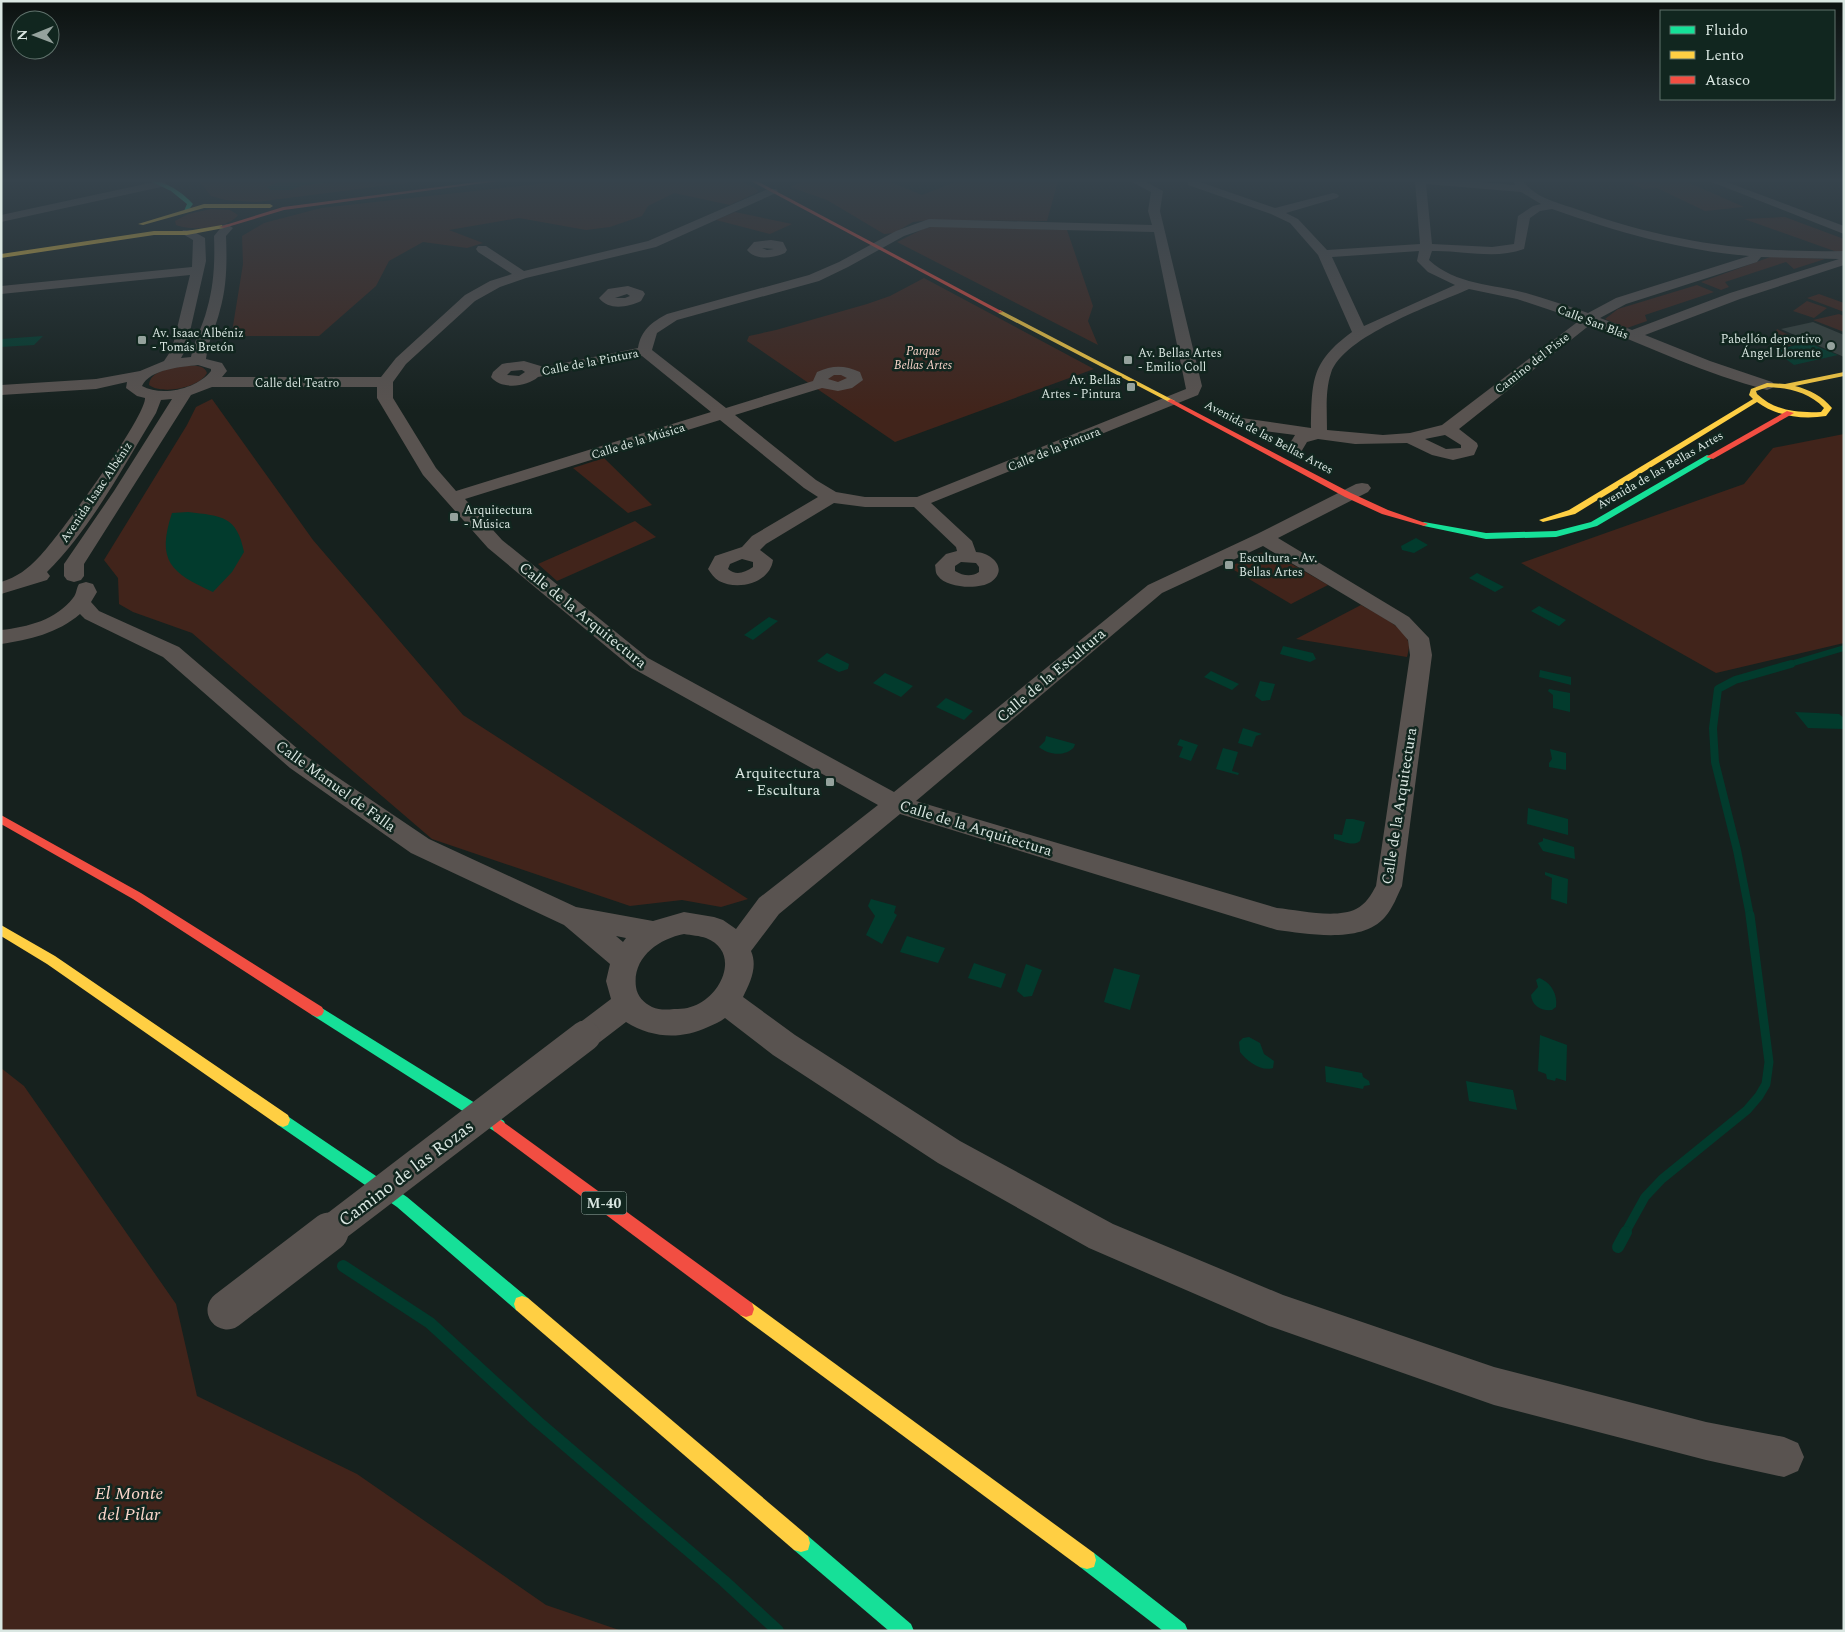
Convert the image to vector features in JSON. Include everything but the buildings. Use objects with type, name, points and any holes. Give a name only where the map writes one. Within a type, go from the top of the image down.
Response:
[{"type":"main road","name":"Avenida de las Bellas Artes","points":[[907,257],[1356,488],[1385,512],[1435,527],[1486,536],[1556,534],[1594,524],[1790,414]]},
{"type":"main road","name":"Avenida de las Bellas Artes","points":[[909,257],[1080,340]]},
{"type":"main road","points":[[1786,386],[1807,392],[1824,401],[1828,408],[1823,414],[1809,416],[1790,414],[1770,408],[1759,392],[1786,386],[1816,381],[1844,374]]},
{"type":"main road","name":"Avenida de las Bellas Artes","points":[[1536,522],[1572,512],[1759,392]]},
{"type":"main road","points":[[1824,401],[1836,395]]},
{"type":"main road","name":"Avenida de las Bellas Artes","points":[[1188,396],[1203,403]]},
{"type":"main road","name":"Avenida de las Bellas Artes","points":[[1238,421],[1290,446]]},
{"type":"main road","name":"M-40","points":[[1,819],[137,896],[506,1131],[1143,1602],[1178,1631]]},
{"type":"main road","points":[[1,930],[51,960],[402,1202],[904,1631]]},
{"type":"street","points":[[170,364],[179,349],[200,257]]},
{"type":"street","points":[[198,361],[200,347],[214,309],[221,267],[221,257]]},
{"type":"street","points":[[495,257],[522,275]]},
{"type":"street","points":[[385,382],[401,362],[470,298],[495,284],[522,275],[597,257]]},
{"type":"street","points":[[779,257],[814,278]]},
{"type":"street","name":"Calle de la Pintura","points":[[645,351],[646,336],[655,327],[672,317],[814,278],[834,271],[859,257]]},
{"type":"street","points":[[1165,257],[1194,386],[1193,392],[1188,396]]},
{"type":"street","points":[[1325,257],[1360,333]]},
{"type":"street","name":"Calle San Blás","points":[[1424,257],[1423,261],[1430,269],[1443,276],[1521,296],[1588,318],[1727,374],[1759,392]]},
{"type":"street","name":"Camino del Piste","points":[[1238,421],[1354,439],[1383,440],[1410,438],[1448,429],[1588,318],[1621,301],[1755,257]]},
{"type":"street","points":[[1630,336],[1735,296],[1844,261]]},
{"type":"street","points":[[1,290],[197,270]]},
{"type":"street","points":[[1290,446],[1301,439],[1319,433],[1321,380],[1326,366],[1333,355],[1360,333],[1469,284]]},
{"type":"street","points":[[636,298],[645,299],[672,317]]},
{"type":"street","name":"Calle de la Pintura","points":[[645,351],[810,484],[831,497],[865,502],[920,502],[1172,394],[1188,396]]},
{"type":"street","name":"Calle de la Pintura","points":[[534,372],[544,372],[645,351]]},
{"type":"street","points":[[1,390],[138,382],[170,364],[198,361],[217,366],[219,371],[217,376],[209,382],[186,392],[152,396],[140,393],[138,382]]},
{"type":"street","name":"Calle del Teatro","points":[[209,382],[385,382]]},
{"type":"street","name":"Calle de la Arquitectura","points":[[385,382],[385,398],[429,471],[495,544],[640,663],[896,804],[1277,919],[1321,924],[1353,922],[1375,910],[1390,886],[1422,654],[1418,638],[1402,622],[1264,538]]},
{"type":"street","name":"Calle de la Música","points":[[454,497],[823,383]]},
{"type":"street","name":"Avenida Isaac Albéniz","points":[[74,576],[74,564],[78,557],[123,491],[181,397],[186,392]]},
{"type":"street","name":"Avenida Isaac Albéniz","points":[[25,579],[40,570],[56,552],[100,492],[148,413],[153,401],[152,396]]},
{"type":"street","name":"Camino del Piste","points":[[1410,438],[1443,453],[1458,454],[1468,451],[1469,443],[1448,429]]},
{"type":"street","name":"Calle de la Escultura","points":[[737,948],[769,906],[896,804],[1155,589],[1264,538],[1356,488]]},
{"type":"street","points":[[747,553],[759,540],[831,497]]},
{"type":"street","points":[[920,502],[965,545],[967,555]]},
{"type":"street","points":[[1,637],[30,632],[61,619],[81,604],[87,592],[84,582],[74,576],[44,575],[25,579],[2,588]]},
{"type":"street","name":"Calle Manuel de Falla","points":[[81,604],[92,615],[171,652],[298,762],[420,846],[572,917],[625,960]]},
{"type":"street","name":"Calle Manuel de Falla","points":[[48,625],[83,623],[117,628]]},
{"type":"street","name":"Calle de la Escultura","points":[[714,927],[769,906]]},
{"type":"street","name":"Calle Manuel de Falla","points":[[572,917],[653,932]]},
{"type":"street","points":[[700,923],[714,927],[728,936],[737,948],[741,966],[737,984],[725,1001],[710,1013],[692,1021],[673,1024],[654,1022],[638,1015],[627,1004],[621,990],[620,975],[625,960],[637,944],[653,932],[668,926],[700,923]]},
{"type":"street","points":[[725,1001],[784,1045],[948,1152],[1101,1236],[1282,1314],[1494,1386],[1706,1441],[1784,1457]]},
{"type":"street","name":"Camino de las Rozas","points":[[227,1310],[627,1004]]},
{"type":"green space","points":[[243,257],[396,257],[389,261],[376,286],[319,336],[237,336],[232,332]]},
{"type":"green space","points":[[927,257],[1076,257],[1093,306],[1088,321],[1098,345]]},
{"type":"green space","points":[[1770,257],[1825,259],[1794,269],[1786,262],[1725,282],[1729,287],[1721,290],[1701,282]]},
{"type":"green space","name":"Parque Bellas Artes","points":[[924,278],[1094,369],[895,442],[747,341],[749,336],[776,330],[890,296]]},
{"type":"green space","points":[[1697,285],[1714,292],[1645,315],[1647,321],[1627,328],[1605,319],[1618,309]]},
{"type":"green space","points":[[1819,294],[1844,303],[1844,312],[1807,298]]},
{"type":"green space","points":[[1807,301],[1827,308],[1814,318],[1793,311]]},
{"type":"green space","points":[[1839,314],[1844,316],[1844,332],[1813,320]]},
{"type":"green space","points":[[1777,329],[1802,342],[1778,349],[1771,343]]},
{"type":"green space","points":[[185,366],[201,367],[207,373],[196,383],[171,390],[155,388],[149,385],[153,376],[158,373]]},
{"type":"green space","points":[[212,399],[313,540],[463,715],[748,899],[721,907],[682,900],[630,906],[432,839],[192,633],[133,612],[119,604],[118,578],[104,560],[187,425],[196,407]]},
{"type":"green space","points":[[1844,434],[1844,643],[1716,673],[1521,563],[1744,484],[1773,448]]},
{"type":"green space","points":[[604,458],[652,505],[628,513],[573,468]]},
{"type":"green space","points":[[635,521],[656,537],[557,581],[538,564]]},
{"type":"green space","points":[[1268,552],[1328,585],[1291,604],[1229,567],[1259,553]]},
{"type":"green space","points":[[1361,605],[1389,621],[1402,632],[1407,638],[1409,645],[1407,657],[1296,639]]},
{"type":"green space","name":"El Monte del Pilar","points":[[1,1068],[24,1086],[176,1304],[197,1396],[357,1474],[546,1605],[622,1631],[1,1631]]},
{"type":"shaded area","points":[[43,336],[34,345],[1,347],[1,339]]},
{"type":"shaded area","points":[[1806,342],[1838,355],[1794,365],[1775,351]]},
{"type":"shaded area","points":[[188,512],[210,515],[226,520],[237,531],[241,540],[244,552],[232,572],[213,592],[177,571],[167,554],[167,529],[172,513]]},
{"type":"shaded area","points":[[1416,538],[1428,545],[1414,553],[1402,550],[1401,546]]},
{"type":"shaded area","points":[[1477,573],[1504,587],[1495,592],[1469,578]]},
{"type":"shaded area","points":[[1539,606],[1566,620],[1559,626],[1531,611]]},
{"type":"shaded area","points":[[769,617],[778,621],[753,640],[744,635]]},
{"type":"shaded area","points":[[1283,646],[1313,653],[1316,659],[1310,662],[1280,654]]},
{"type":"shaded area","points":[[827,653],[849,664],[848,669],[839,672],[817,661]]},
{"type":"shaded area","points":[[1540,670],[1571,677],[1571,685],[1539,677]]},
{"type":"shaded area","points":[[1211,671],[1239,684],[1232,690],[1204,677]]},
{"type":"shaded area","points":[[885,673],[913,686],[901,697],[873,683]]},
{"type":"shaded area","points":[[1260,681],[1275,684],[1270,700],[1262,701],[1255,696]]},
{"type":"shaded area","points":[[1549,689],[1570,693],[1570,712],[1553,708],[1553,695],[1548,691]]},
{"type":"shaded area","points":[[946,698],[973,711],[964,720],[936,707]]},
{"type":"shaded area","points":[[1795,712],[1839,714],[1844,718],[1844,729],[1808,728]]},
{"type":"shaded area","points":[[1243,728],[1262,734],[1256,736],[1252,747],[1238,743]]},
{"type":"shaded area","points":[[1046,736],[1075,744],[1074,747],[1062,754],[1047,752],[1039,747],[1045,741]]},
{"type":"shaded area","points":[[1180,739],[1198,745],[1191,761],[1179,757],[1183,747],[1177,745]]},
{"type":"shaded area","points":[[1223,748],[1238,752],[1232,771],[1239,773],[1238,775],[1216,769]]},
{"type":"shaded area","points":[[1550,749],[1566,753],[1566,770],[1549,767],[1552,759]]},
{"type":"shaded area","points":[[1528,808],[1568,819],[1568,835],[1527,824]]},
{"type":"shaded area","points":[[1346,819],[1365,822],[1360,841],[1357,843],[1347,843],[1334,839],[1334,834],[1342,835]]},
{"type":"shaded area","points":[[1543,838],[1574,847],[1575,859],[1543,851],[1538,843],[1543,841]]},
{"type":"shaded area","points":[[1545,872],[1568,879],[1567,904],[1551,899],[1552,878],[1545,875]]},
{"type":"shaded area","points":[[871,899],[896,906],[894,913],[897,915],[882,944],[866,935],[875,916],[868,906]]},
{"type":"shaded area","points":[[907,936],[945,948],[938,963],[900,952]]},
{"type":"shaded area","points":[[974,963],[1006,974],[1001,988],[968,978]]},
{"type":"shaded area","points":[[1026,964],[1042,970],[1032,996],[1024,997],[1017,991]]},
{"type":"shaded area","points":[[1114,968],[1140,975],[1130,1010],[1104,1002]]},
{"type":"shaded area","points":[[1539,978],[1550,986],[1555,994],[1556,1007],[1552,1010],[1544,1010],[1533,1002],[1531,995],[1538,987],[1536,980]]},
{"type":"shaded area","points":[[1540,1035],[1567,1045],[1566,1081],[1556,1078],[1555,1081],[1547,1079],[1546,1074],[1538,1071]]},
{"type":"shaded area","points":[[1249,1037],[1260,1043],[1264,1054],[1274,1061],[1273,1068],[1259,1067],[1246,1059],[1240,1052],[1239,1042],[1243,1038]]},
{"type":"shaded area","points":[[1325,1066],[1362,1073],[1370,1085],[1364,1086],[1363,1089],[1326,1082]]},
{"type":"shaded area","points":[[1466,1081],[1513,1090],[1517,1110],[1469,1101]]},
{"type":"waterway","points":[[1787,665],[1844,648]]},
{"type":"waterway","points":[[1750,916],[1737,850],[1715,762],[1713,728],[1718,689],[1735,680],[1791,664]]},
{"type":"waterway","points":[[1625,1233],[1645,1197],[1662,1179],[1747,1110],[1766,1084],[1769,1062],[1750,915]]},
{"type":"waterway","points":[[1618,1247],[1626,1232]]},
{"type":"waterway","points":[[343,1266],[430,1323],[538,1422],[724,1581],[778,1631]]},
{"type":"traffic: fast","points":[[1424,524],[1486,536],[1556,534],[1594,524],[1710,457]]},
{"type":"traffic: fast","points":[[317,1011],[499,1126]]},
{"type":"traffic: fast","points":[[283,1120],[402,1202],[522,1304]]},
{"type":"traffic: fast","points":[[801,1543],[904,1631]]},
{"type":"traffic: fast","points":[[1087,1560],[1178,1631]]},
{"type":"traffic: slow","points":[[1000,312],[1171,401]]},
{"type":"traffic: slow","points":[[1787,386],[1844,374]]},
{"type":"traffic: slow","points":[[1767,385],[1784,386],[1808,393],[1828,408],[1823,414],[1813,415],[1794,414],[1777,410],[1753,395],[1753,390],[1767,385]]},
{"type":"traffic: slow","points":[[1543,520],[1572,512],[1757,399]]},
{"type":"traffic: slow","points":[[1,930],[51,960],[283,1120]]},
{"type":"traffic: slow","points":[[522,1304],[801,1543]]},
{"type":"traffic: slow","points":[[746,1309],[1087,1560]]},
{"type":"traffic: jam","points":[[897,257],[1000,312]]},
{"type":"traffic: jam","points":[[1171,401],[1348,495],[1385,512],[1424,524]]},
{"type":"traffic: jam","points":[[1710,457],[1790,413]]},
{"type":"traffic: jam","points":[[1,819],[137,896],[317,1011]]},
{"type":"traffic: jam","points":[[499,1126],[746,1309]]},
{"type":"place","name":"Av. Isaac Albéniz - Tomás Bretón","points":[[142,340]]},
{"type":"place","name":"Pabellón deportivo Ángel Llorente","points":[[1831,346]]},
{"type":"place","name":"Av. Bellas Artes - Emilio Coll","points":[[1128,360]]},
{"type":"place","name":"Av. Bellas Artes - Pintura","points":[[1131,387]]},
{"type":"place","name":"Arquitectura - Música","points":[[454,517]]},
{"type":"place","name":"Escultura - Av. Bellas Artes","points":[[1229,565]]},
{"type":"place","name":"Arquitectura - Escultura","points":[[830,782]]}]
